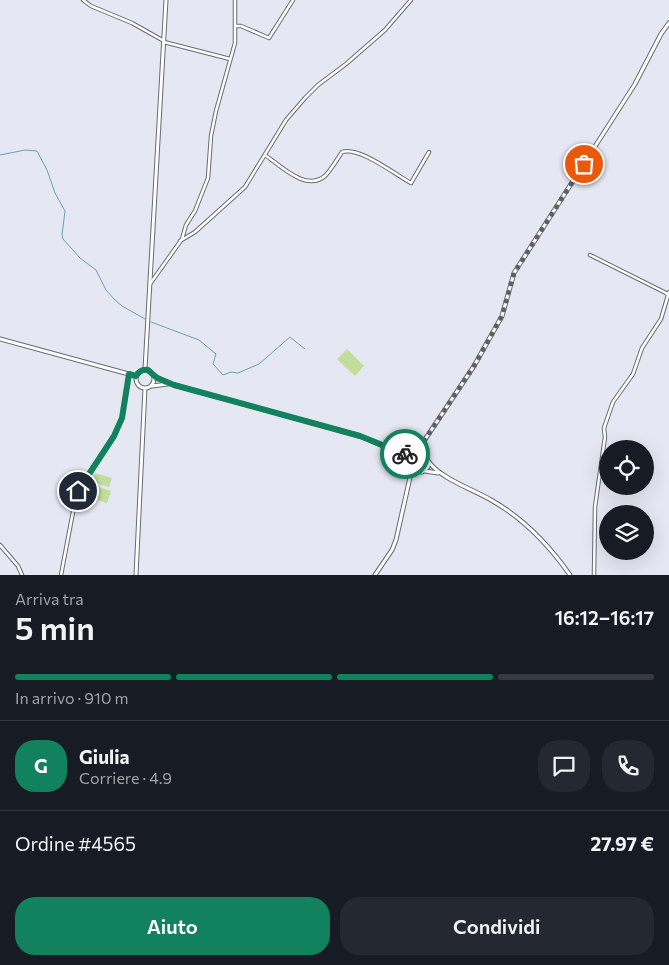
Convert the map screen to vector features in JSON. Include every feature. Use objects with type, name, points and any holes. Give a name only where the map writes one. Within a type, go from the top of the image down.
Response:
[{"type":"main road","points":[[146,370],[166,0]]},
{"type":"main road","points":[[375,575],[392,550],[396,540],[410,479],[410,465],[415,454],[474,366],[502,316],[514,273],[635,84],[669,22]]},
{"type":"main road","points":[[0,339],[136,376]]},
{"type":"main road","points":[[136,376],[139,372],[146,370],[154,376],[174,385],[360,436],[404,456],[414,471],[441,474]]},
{"type":"main road","points":[[136,376],[138,384],[145,388]]},
{"type":"main road","points":[[150,386],[154,382],[154,376]]},
{"type":"main road","points":[[145,388],[174,385]]},
{"type":"main road","points":[[136,575],[145,388]]},
{"type":"main road","points":[[423,442],[423,454]]},
{"type":"main road","points":[[393,450],[423,454],[427,457],[428,467],[410,479]]},
{"type":"main road","points":[[428,462],[441,474],[493,501],[512,514],[549,547],[570,575]]},
{"type":"street","points":[[83,0],[91,6],[132,23],[164,41],[230,59]]},
{"type":"street","points":[[150,284],[180,241],[186,225],[195,211],[208,178],[213,127],[235,43],[235,0]]},
{"type":"street","points":[[235,26],[241,26],[269,38],[273,35],[292,0]]},
{"type":"street","points":[[180,241],[195,232],[245,187],[286,120],[304,98],[385,30],[411,0]]},
{"type":"street","points":[[265,155],[294,175],[313,182],[326,175],[342,152],[349,152],[371,159],[412,183],[429,152]]},
{"type":"street","points":[[590,255],[666,293],[668,296]]},
{"type":"street","points":[[594,575],[595,507],[605,437],[604,428],[613,402],[633,374],[642,348],[660,319],[669,292]]},
{"type":"street","points":[[61,575],[78,491],[114,436],[122,418],[129,374]]},
{"type":"street","points":[[0,545],[18,566],[22,575]]},
{"type":"green space","points":[[347,349],[364,366],[355,376],[337,359]]},
{"type":"green space","points":[[95,473],[112,478],[109,487],[92,482]]},
{"type":"green space","points":[[89,484],[111,491],[107,503],[85,496]]},
{"type":"waterway","points":[[0,155],[25,150],[37,151],[65,211],[63,239],[80,258],[96,270],[106,290],[114,299],[122,306],[145,319]]},
{"type":"waterway","points":[[151,322],[199,340],[216,354],[213,364],[223,375],[231,372],[238,373],[259,364],[290,337],[305,349]]},
{"type":"way so far","points":[[405,454],[413,455],[416,453],[474,366],[502,316],[514,273],[584,164]]},
{"type":"route","points":[[78,491],[114,436],[122,418],[129,374],[136,376],[143,370],[148,370],[157,378],[174,385],[360,436],[405,454]]}]
